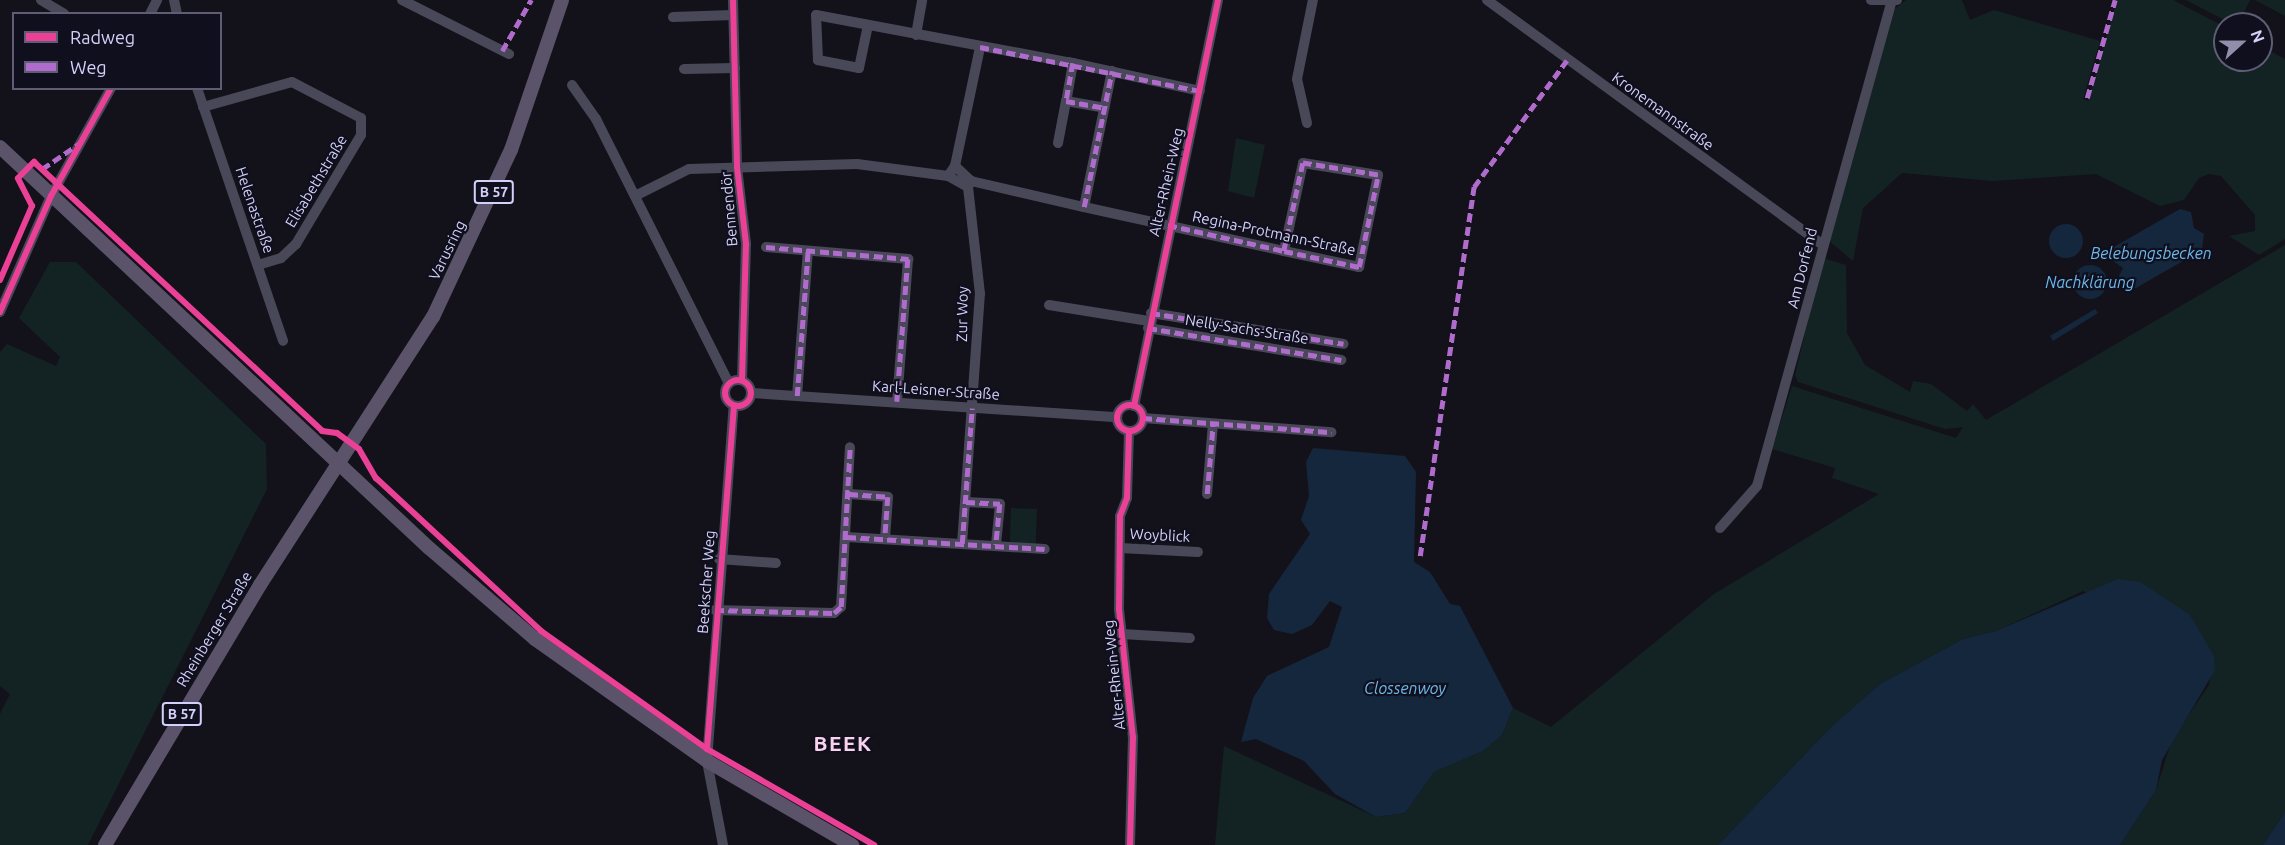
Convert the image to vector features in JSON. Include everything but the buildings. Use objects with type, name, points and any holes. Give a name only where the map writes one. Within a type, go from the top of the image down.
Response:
[{"type":"main road","name":"Varusring","points":[[337,463],[433,317],[511,150],[562,0]]},
{"type":"main road","points":[[0,147],[337,463],[535,639],[707,761],[852,845]]},
{"type":"main road","name":"Rheinberger Straße","points":[[105,845],[337,463]]},
{"type":"street","points":[[41,0],[61,12]]},
{"type":"street","points":[[402,0],[509,54]]},
{"type":"street","points":[[426,12],[431,0]]},
{"type":"street","name":"Bennendör","points":[[733,0],[737,167],[746,244],[742,380]]},
{"type":"street","points":[[916,35],[922,0]]},
{"type":"street","name":"Alter-Rhein-Weg","points":[[1134,406],[1168,225],[1200,91],[1218,0]]},
{"type":"street","points":[[1306,123],[1297,79],[1313,0]]},
{"type":"street","name":"Kronemannstraße","points":[[1487,0],[1823,245]]},
{"type":"street","points":[[1871,0],[1894,1]]},
{"type":"street","name":"Am Dorfend","points":[[1719,528],[1757,486],[1823,245],[1894,1]]},
{"type":"street","points":[[673,16],[733,15]]},
{"type":"street","points":[[868,25],[859,68],[818,60],[816,15],[1073,63],[1200,91]]},
{"type":"street","points":[[948,176],[955,166],[980,47]]},
{"type":"street","points":[[1058,143],[1073,63]]},
{"type":"street","points":[[684,69],[735,68]]},
{"type":"street","points":[[1084,207],[1112,71]]},
{"type":"street","name":"Elisabethstraße","points":[[203,107],[292,82],[361,118],[361,135],[296,244],[281,258],[258,265]]},
{"type":"street","points":[[572,85],[597,119],[729,383],[725,396],[734,406],[749,401],[752,393],[742,380],[729,383]]},
{"type":"street","points":[[0,312],[51,196],[110,90]]},
{"type":"street","name":"Helenastraße","points":[[198,90],[283,341]]},
{"type":"street","points":[[1066,101],[1104,108]]},
{"type":"street","name":"Regina-Protmann-Straße","points":[[635,196],[689,169],[857,164],[948,176],[970,184],[1359,267],[1378,176],[1312,161],[1303,163],[1284,250]]},
{"type":"street","points":[[955,166],[970,184]]},
{"type":"street","name":"Zur Woy","points":[[962,544],[980,294],[970,184]]},
{"type":"street","points":[[766,247],[908,259],[897,402]]},
{"type":"street","points":[[797,396],[808,251]]},
{"type":"street","points":[[1049,305],[1149,320]]},
{"type":"street","name":"Nelly-Sachs-Straße","points":[[1149,320],[1344,344]]},
{"type":"street","name":"Nelly-Sachs-Straße","points":[[1149,320],[1341,360]]},
{"type":"street","name":"Karl-Leisner-Straße","points":[[752,393],[1118,417]]},
{"type":"street","name":"Beekscher Weg","points":[[723,845],[707,761],[715,610],[734,406]]},
{"type":"street","points":[[1143,418],[1134,406],[1123,407],[1118,417],[1129,431],[1143,418],[1331,432]]},
{"type":"street","points":[[1207,494],[1213,423]]},
{"type":"street","name":"Alter-Rhein-Weg","points":[[1129,431],[1120,548],[1122,634],[1133,737],[1130,845]]},
{"type":"street","points":[[715,610],[834,613],[841,607],[847,537],[850,447]]},
{"type":"street","points":[[849,494],[888,496],[885,538]]},
{"type":"street","points":[[966,501],[1000,504],[996,545]]},
{"type":"street","points":[[847,537],[1045,549]]},
{"type":"street","name":"Woyblick","points":[[1120,548],[1198,552]]},
{"type":"street","points":[[719,559],[776,563]]},
{"type":"street","points":[[1122,634],[1190,638]]},
{"type":"shaded area","points":[[1906,0],[1962,0],[1970,20],[1994,10],[2100,41],[2083,99],[2088,101],[2117,0],[2173,0],[2213,21],[2213,72],[2273,72],[2273,52],[2285,59],[2285,239],[2259,255],[2229,236],[2255,231],[2255,215],[2221,176],[2209,174],[2199,178],[2184,200],[2160,206],[2096,174],[1993,181],[1902,173],[1863,208],[1853,261],[1828,240],[1893,10]]},
{"type":"shaded area","points":[[2186,0],[2250,0],[2244,12],[2213,12],[2213,14]]},
{"type":"shaded area","points":[[2255,0],[2285,0],[2285,16]]},
{"type":"shaded area","points":[[1236,138],[1265,145],[1254,198],[1228,191]]},
{"type":"shaded area","points":[[2285,245],[2285,812],[2263,845],[2120,845],[2156,790],[2172,740],[2209,685],[2214,656],[2083,591],[1996,631],[1963,639],[1880,684],[1831,727],[1718,845],[1215,845],[1224,746],[1376,817],[1405,813],[1434,772],[1483,751],[1502,735],[1513,708],[1551,727],[1714,594],[1879,494],[1832,478],[1835,468],[1772,449],[1792,386],[1956,438],[1963,427],[1945,429],[1798,382],[1795,375],[1823,258],[1846,265],[1847,333],[1865,365],[1910,392],[1913,381],[1931,384],[1967,411],[1973,404],[1986,420]]},
{"type":"shaded area","points":[[50,262],[76,262],[266,444],[267,489],[88,845],[0,845],[0,714],[10,694],[0,686],[0,352],[7,344],[56,366],[60,357],[19,318]]},
{"type":"shaded area","points":[[1011,508],[1037,509],[1036,546],[1010,545]]},
{"type":"water","name":"Belebungsbecken","points":[[2180,209],[2191,212],[2194,228],[2204,234],[2202,250],[2136,288],[2125,287],[2119,276],[2123,268],[2109,258],[2112,248]]},
{"type":"water","name":"Nachklärung","points":[[2066,224],[2078,229],[2083,241],[2078,253],[2066,258],[2054,253],[2049,241],[2054,229]]},
{"type":"water","name":"Nachklärung","points":[[2090,265],[2102,270],[2107,282],[2102,294],[2090,299],[2078,294],[2073,282],[2078,270]]},
{"type":"water","points":[[2095,309],[2098,313],[2053,341],[2050,336]]},
{"type":"water","name":"Clossenwoy","points":[[1313,448],[1405,456],[1416,472],[1414,562],[1430,572],[1450,604],[1460,606],[1513,708],[1502,735],[1483,751],[1434,772],[1405,813],[1376,817],[1335,794],[1304,761],[1256,739],[1241,742],[1253,698],[1267,676],[1329,647],[1342,607],[1330,601],[1312,625],[1292,634],[1274,630],[1267,618],[1269,594],[1310,534],[1301,520],[1309,496],[1306,462]]},
{"type":"water","points":[[2118,579],[2140,582],[2190,615],[2214,656],[2215,670],[2162,760],[2156,790],[2120,845],[1718,845],[1831,727],[1880,684],[1963,639],[1996,631]]},
{"type":"water","points":[[2285,812],[2285,845],[2263,845]]},
{"type":"marked path","points":[[502,51],[531,0]]},
{"type":"marked path","points":[[2087,98],[2115,0]]},
{"type":"marked path","points":[[980,47],[1200,91]]},
{"type":"marked path","points":[[1420,556],[1474,187],[1567,60]]},
{"type":"marked path","points":[[1073,63],[1066,101],[1104,108]]},
{"type":"marked path","points":[[1084,207],[1112,71]]},
{"type":"marked path","points":[[42,169],[80,143]]},
{"type":"marked path","points":[[1168,225],[1284,251],[1359,267],[1378,175],[1303,163],[1284,251]]},
{"type":"marked path","points":[[766,247],[908,259],[897,402]]},
{"type":"marked path","points":[[797,396],[808,251]]},
{"type":"marked path","points":[[1151,313],[1344,344]]},
{"type":"marked path","points":[[1148,328],[1341,360]]},
{"type":"marked path","points":[[962,544],[972,408]]},
{"type":"marked path","points":[[1143,418],[1331,432]]},
{"type":"marked path","points":[[1207,494],[1213,424]]},
{"type":"marked path","points":[[715,610],[834,613],[841,607],[850,447]]},
{"type":"marked path","points":[[849,494],[888,497],[885,538]]},
{"type":"marked path","points":[[966,502],[1000,504],[996,545]]},
{"type":"marked path","points":[[847,537],[1045,549]]},
{"type":"cycle path","points":[[733,0],[737,167],[746,244],[742,380]]},
{"type":"cycle path","points":[[1134,406],[1218,0]]},
{"type":"cycle path","points":[[0,312],[51,196],[110,90]]},
{"type":"cycle path","points":[[0,280],[32,206],[18,178],[34,162],[322,431],[337,433],[359,449],[376,478],[541,631],[707,749],[874,845]]},
{"type":"cycle path","points":[[738,380],[747,384],[751,393],[747,402],[738,406],[729,402],[725,393],[729,384],[738,380]]},
{"type":"cycle path","points":[[1130,405],[1139,409],[1143,418],[1139,427],[1130,431],[1121,427],[1117,418],[1121,409],[1130,405]]},
{"type":"cycle path","points":[[707,749],[734,406]]},
{"type":"cycle path","points":[[1129,431],[1127,498],[1120,516],[1119,609],[1133,737],[1130,845]]},
{"type":"district","name":"BEEK","points":[[843,743]]}]
